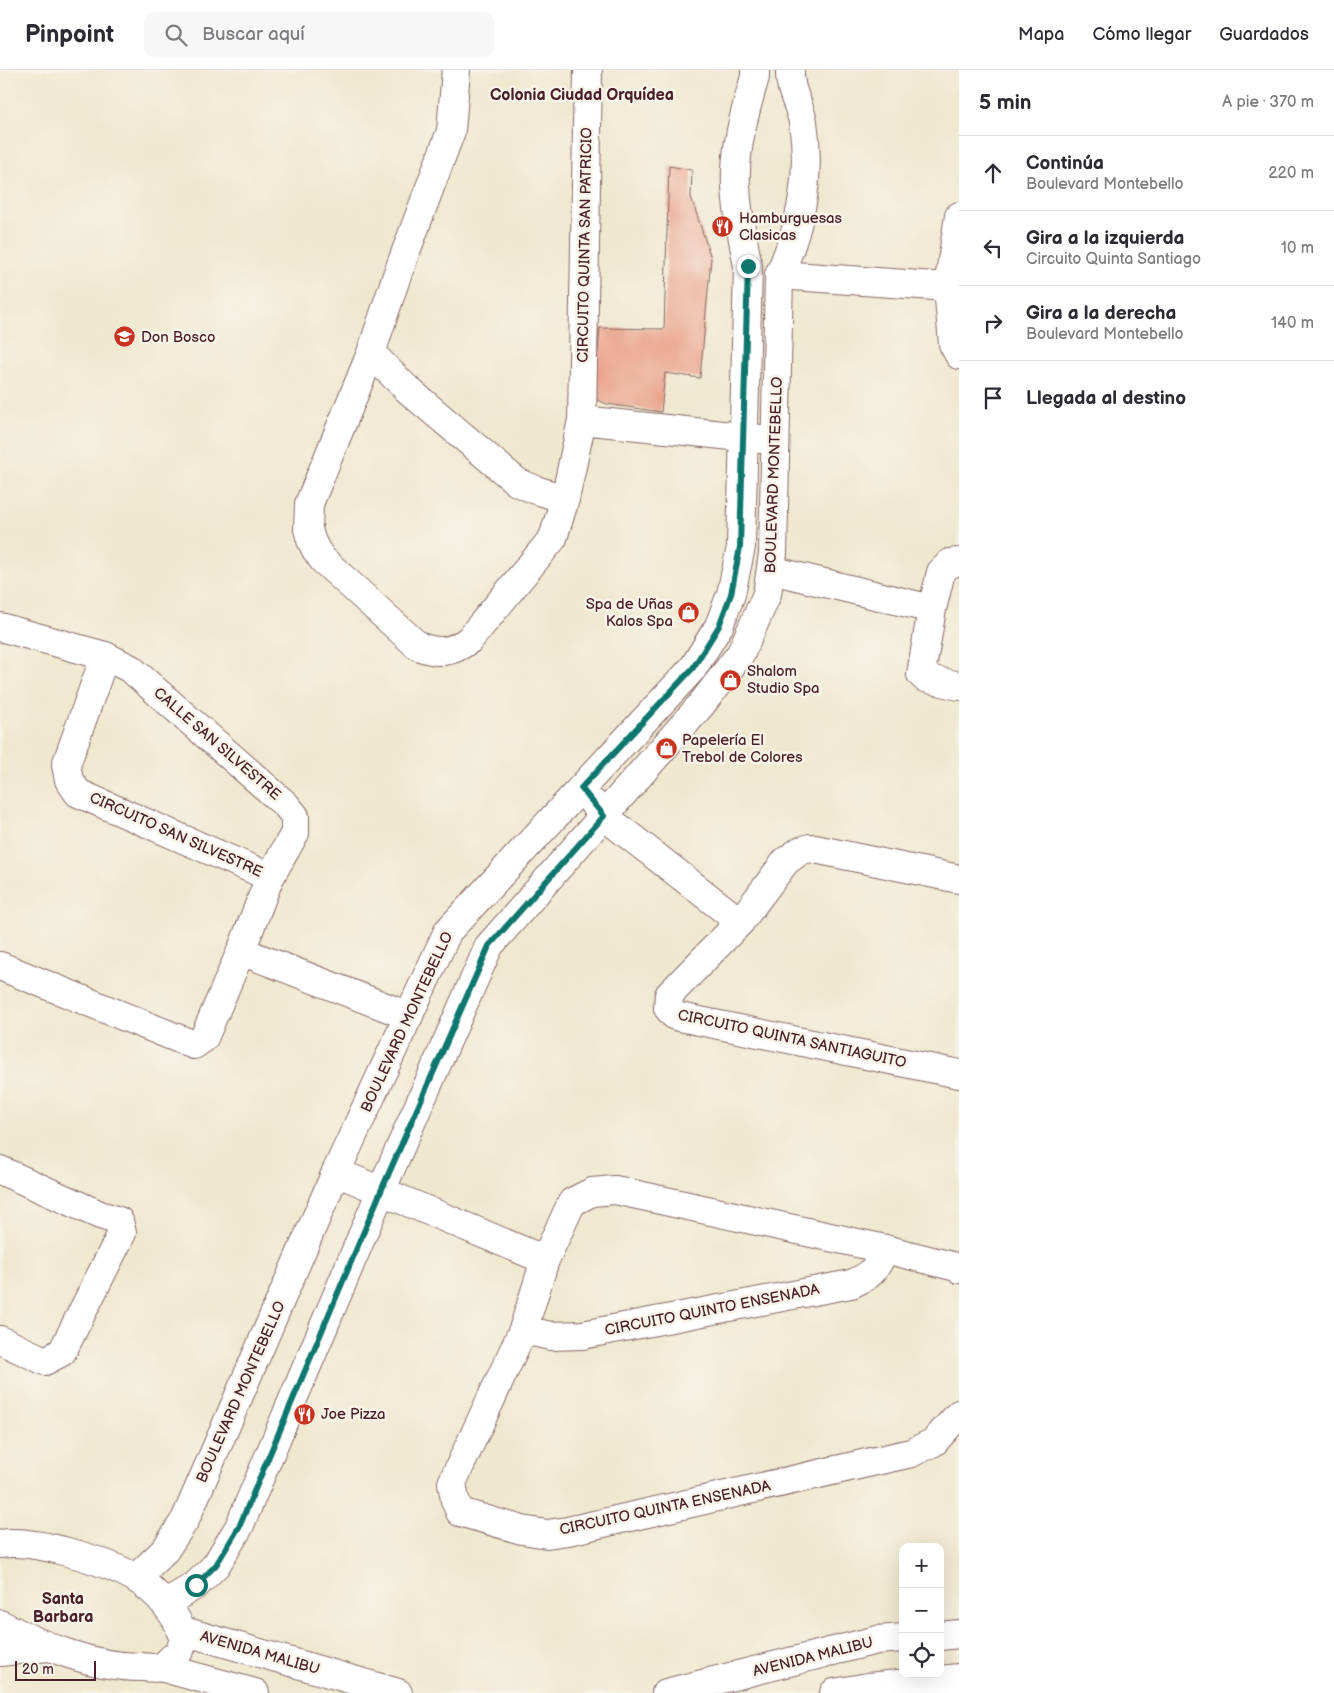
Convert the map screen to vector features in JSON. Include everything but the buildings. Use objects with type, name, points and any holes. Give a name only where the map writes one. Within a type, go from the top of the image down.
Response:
[{"type":"street","name":"CIRCUITO QUINTA SAN PATRICIO","points":[[456,70],[451,131],[396,278],[371,352],[309,504],[308,529],[311,540],[323,560],[418,646],[430,651],[442,652],[452,650],[469,640],[553,538],[565,498],[582,420],[588,70]]},
{"type":"street","name":"BOULEVARD MONTEBELLO","points":[[136,1578],[165,1550],[185,1520],[336,1172],[448,931],[693,668],[719,626],[731,594],[740,547],[748,266],[740,223],[736,185],[740,138],[755,77],[755,70]]},
{"type":"street","name":"BOULEVARD MONTEBELLO","points":[[166,1603],[196,1585],[216,1565],[239,1527],[381,1191],[489,946],[701,705],[741,653],[767,594],[772,570],[780,275],[796,233],[806,172],[802,120],[789,82],[790,70]]},
{"type":"street","points":[[959,216],[948,287],[953,344],[959,355]]},
{"type":"street","points":[[780,275],[948,287]]},
{"type":"street","points":[[371,352],[407,389],[517,482],[543,493],[565,498]]},
{"type":"street","points":[[582,420],[776,440]]},
{"type":"street","points":[[959,562],[950,563],[942,572],[932,609],[921,674],[925,678],[959,686]]},
{"type":"street","points":[[772,570],[932,609]]},
{"type":"street","name":"CALLE SAN SILVESTRE","points":[[0,627],[106,656],[131,669],[286,805],[295,816],[295,833],[270,877],[204,1038],[194,1045],[0,966]]},
{"type":"street","name":"CIRCUITO SAN SILVESTRE","points":[[106,656],[66,765],[69,780],[78,793],[270,877]]},
{"type":"street","points":[[581,788],[604,816],[740,922]]},
{"type":"street","name":"CIRCUITO QUINTA SANTIAGUITO","points":[[959,878],[810,848],[800,852],[786,860],[740,922],[669,995],[668,1008],[674,1016],[959,1074]]},
{"type":"street","points":[[241,951],[409,1016]]},
{"type":"street","points":[[0,1170],[100,1215],[119,1221],[122,1233],[62,1352],[44,1361],[0,1340]]},
{"type":"street","points":[[336,1172],[545,1260]]},
{"type":"street","name":"CIRCUITO QUINTA ENSENADA","points":[[959,1269],[885,1249],[615,1190],[592,1192],[572,1202],[545,1260],[523,1330],[452,1483],[455,1500],[460,1512],[522,1530],[547,1534],[568,1531],[911,1453],[934,1442],[959,1414]]},
{"type":"street","name":"CIRCUITO QUINTO ENSENADA","points":[[523,1330],[551,1336],[582,1335],[850,1284],[866,1277],[877,1266],[885,1249]]},
{"type":"street","points":[[0,1544],[29,1544],[57,1549],[86,1557],[136,1578],[166,1603],[178,1621],[183,1640],[179,1654],[160,1667]]},
{"type":"street","points":[[0,1624],[51,1647],[86,1660],[125,1667],[160,1667],[255,1693]]},
{"type":"street","name":"AVENIDA MALIBU","points":[[180,1630],[398,1693]]},
{"type":"street","points":[[944,1636],[959,1634]]},
{"type":"street","name":"AVENIDA MALIBU","points":[[666,1693],[877,1640],[899,1638]]},
{"type":"street","points":[[0,1652],[51,1647]]},
{"type":"street","points":[[834,1693],[868,1687],[959,1678]]},
{"type":"place","name":"Hamburguesas Clasicas","points":[[723,227]]},
{"type":"place","name":"Don Bosco","points":[[125,337]]},
{"type":"place","name":"Spa de Uñas Kalos Spa","points":[[689,613]]},
{"type":"place","name":"Shalom Studio Spa","points":[[731,680]]},
{"type":"place","name":"Papelería El Trebol de Colores","points":[[666,749]]},
{"type":"place","name":"Joe Pizza","points":[[305,1414]]},
{"type":"district","name":"Colonia Ciudad Orquídea","points":[[582,95]]},
{"type":"district","name":"Santa Barbara","points":[[63,1608]]},
{"type":"route","points":[[196,1585],[216,1565],[239,1527],[381,1191],[489,946],[604,816],[581,788],[693,668],[719,626],[731,594],[740,547],[748,266]]}]
